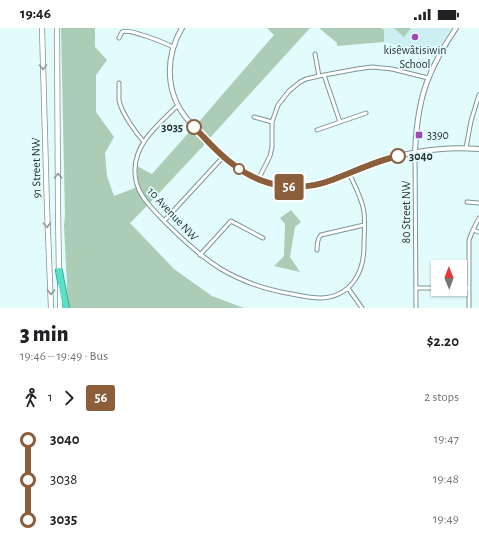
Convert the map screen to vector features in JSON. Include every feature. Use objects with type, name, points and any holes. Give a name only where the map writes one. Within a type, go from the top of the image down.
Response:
[{"type":"highway","points":[[59,271],[66,308]]},
{"type":"main road","name":"91 Street NW","points":[[42,28],[46,208],[52,308]]},
{"type":"main road","name":"91 Street NW","points":[[57,28],[60,308]]},
{"type":"street","points":[[182,28],[173,47],[170,64],[170,79],[178,106],[187,119],[223,156],[244,173],[258,180],[282,186],[306,187],[323,184],[373,163],[391,158],[443,149],[479,149]]},
{"type":"street","name":"80 Street NW","points":[[416,308],[415,153],[418,117],[428,78],[436,61],[456,28]]},
{"type":"street","points":[[119,38],[121,33],[129,31],[148,36],[173,47]]},
{"type":"street","points":[[315,54],[319,76]]},
{"type":"street","points":[[258,180],[270,156],[272,147],[272,122],[278,105],[289,91],[300,82],[324,75],[377,67],[392,69],[428,78]]},
{"type":"street","points":[[324,75],[340,122]]},
{"type":"street","points":[[119,83],[121,107],[144,142],[178,106]]},
{"type":"street","points":[[466,148],[471,121],[479,95]]},
{"type":"street","points":[[317,130],[366,113]]},
{"type":"street","points":[[254,117],[272,122]]},
{"type":"street","name":"10 Avenue NW","points":[[144,142],[138,152],[135,163],[136,182],[139,191],[143,198],[164,221],[200,255],[234,276],[260,287],[276,291],[316,298],[336,295],[348,288]]},
{"type":"street","points":[[164,221],[223,156]]},
{"type":"street","points":[[349,173],[362,204],[364,213],[364,261],[357,277],[348,288],[362,308]]},
{"type":"street","points":[[467,202],[479,203]]},
{"type":"street","points":[[469,308],[469,240],[472,230],[479,218]]},
{"type":"street","name":"10 Avenue NW","points":[[200,255],[230,221],[263,238]]},
{"type":"street","points":[[317,250],[321,235],[364,225]]},
{"type":"street","points":[[472,230],[479,232]]},
{"type":"street","points":[[416,288],[431,288]]},
{"type":"shaded area","name":"kisêwâtisiwin School","points":[[381,28],[451,28],[435,54],[384,42],[384,30]]},
{"type":"green space","points":[[61,28],[95,28],[95,47],[107,60],[96,75],[96,112],[114,137],[105,153],[107,176],[114,196],[140,186],[138,181],[137,166],[152,174],[191,130],[205,144],[130,223],[174,269],[212,296],[244,308],[68,308],[64,225]]},
{"type":"green space","points":[[267,28],[310,28],[209,139],[197,124],[274,35]]},
{"type":"green space","points":[[319,28],[381,28],[384,30],[384,42],[337,46],[337,43]]},
{"type":"green space","points":[[394,28],[411,28],[404,37]]},
{"type":"green space","points":[[291,210],[301,222],[295,227],[290,257],[300,272],[274,266],[284,256],[285,224],[280,218]]},
{"type":"bus line","name":"56","points":[[194,127],[223,156],[244,173],[264,182],[289,187],[306,187],[323,184],[373,163],[398,156]]},
{"type":"place","name":"kisêwâtisiwin School","points":[[415,37]]},
{"type":"place","name":"3035","points":[[194,127]]},
{"type":"place","name":"3390","points":[[419,135]]},
{"type":"place","name":"3040","points":[[398,156]]}]
